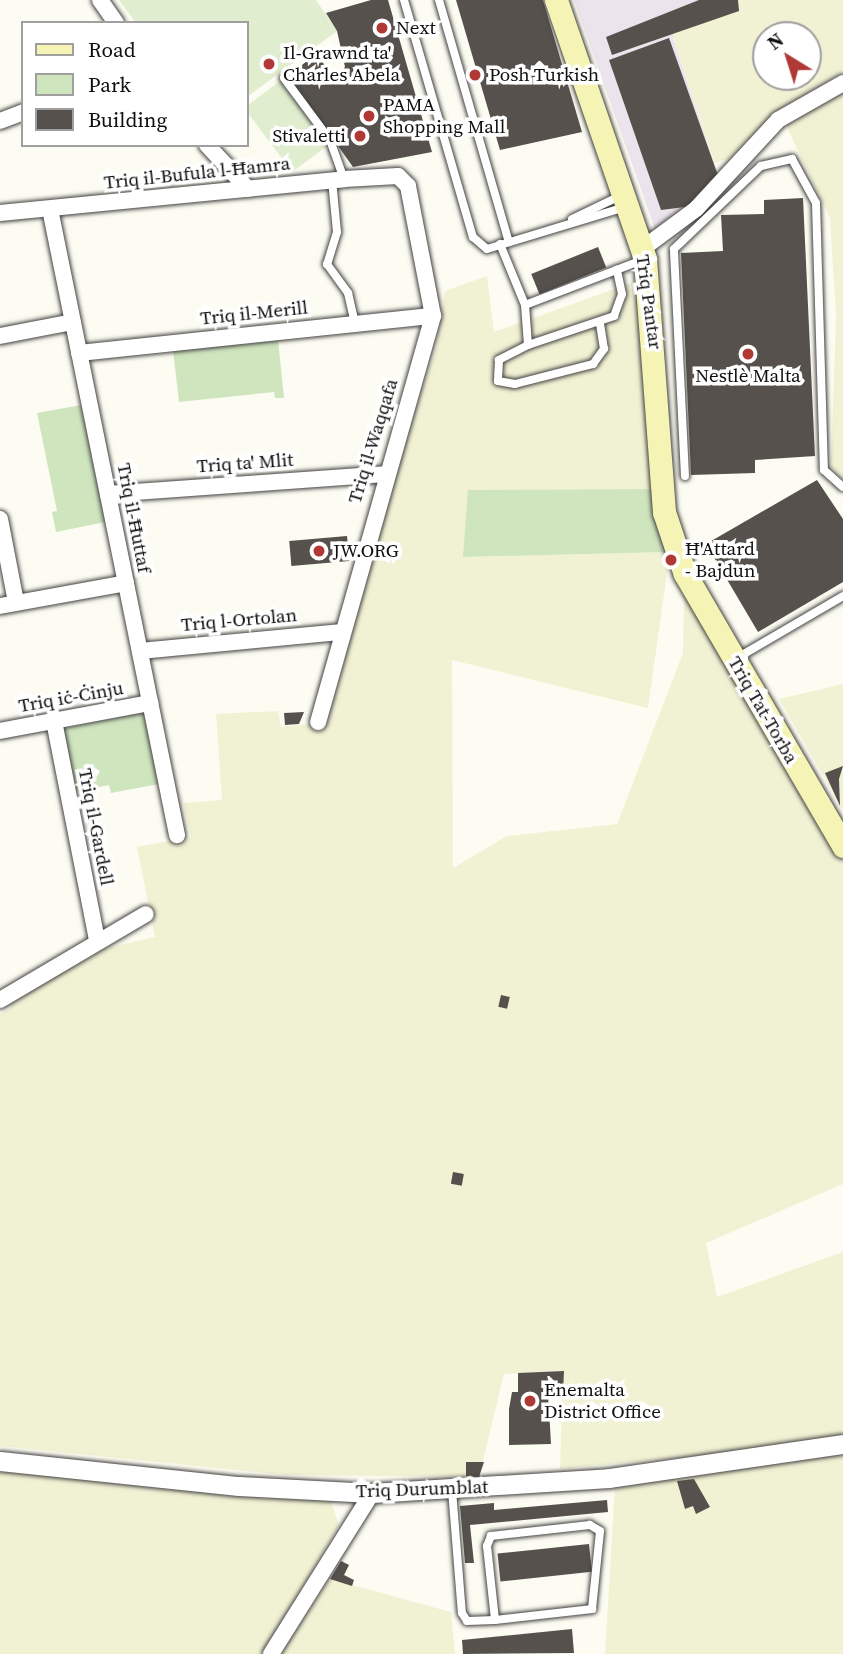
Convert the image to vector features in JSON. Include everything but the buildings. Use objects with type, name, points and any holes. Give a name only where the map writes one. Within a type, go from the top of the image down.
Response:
[{"type":"main road","name":"Triq Pantar","points":[[556,0],[622,201],[644,254],[664,512],[685,573]]},
{"type":"main road","name":"Triq Tat-Torba","points":[[685,573],[843,846]]},
{"type":"street","points":[[100,0],[115,21]]},
{"type":"street","points":[[644,254],[670,243],[778,120],[843,83]]},
{"type":"street","points":[[0,121],[21,113]]},
{"type":"street","points":[[209,147],[227,171],[248,189]]},
{"type":"street","points":[[216,192],[227,171]]},
{"type":"street","name":"Triq il-Bufula l-Ħamra","points":[[0,213],[338,179],[398,176]]},
{"type":"street","name":"Triq il-Waqqafa","points":[[318,722],[384,474],[433,316],[408,186],[398,176]]},
{"type":"street","name":"Triq il-Ħuttaf","points":[[51,209],[177,835]]},
{"type":"street","name":"Triq il-Merill","points":[[79,353],[433,316]]},
{"type":"street","points":[[0,336],[73,321]]},
{"type":"street","name":"Triq ta' Mlit","points":[[108,494],[384,474]]},
{"type":"street","points":[[0,519],[8,604],[126,583]]},
{"type":"street","name":"Triq l-Ortolan","points":[[140,651],[342,632]]},
{"type":"street","name":"Triq iċ-Ċinju","points":[[0,731],[150,704]]},
{"type":"street","name":"Triq il-Gardell","points":[[54,721],[97,942]]},
{"type":"street","points":[[1,996],[146,914]]},
{"type":"street","name":"Triq Durumblat","points":[[0,1461],[239,1486],[372,1493],[609,1478],[843,1444]]},
{"type":"street","points":[[271,1654],[372,1493]]},
{"type":"lane","points":[[404,0],[473,237],[486,249],[561,226],[622,201]]},
{"type":"lane","points":[[439,0],[505,243],[525,305],[528,345]]},
{"type":"lane","points":[[284,78],[330,140],[338,179],[337,232],[327,264],[348,293],[355,324]]},
{"type":"lane","points":[[685,476],[670,243],[761,166],[792,159],[816,203],[824,470],[843,487]]},
{"type":"lane","points":[[525,305],[617,270],[644,254]]},
{"type":"lane","points":[[600,324],[604,349],[593,364],[515,384],[498,381],[499,360],[528,345],[600,324],[619,305],[617,270]]},
{"type":"lane","points":[[734,660],[843,596]]},
{"type":"lane","points":[[452,1490],[462,1613],[473,1622],[495,1620],[592,1609],[600,1531],[590,1525],[491,1536],[487,1546],[495,1620]]},
{"type":"shaded area","points":[[574,0],[733,0],[673,38],[719,177],[673,219],[655,229]]},
{"type":"green space","name":"Il-Grawnd ta' Charles Abela","points":[[119,0],[316,0],[337,31],[248,96],[248,21],[135,21]]},
{"type":"green space","points":[[733,0],[843,0],[843,72],[822,85],[822,21],[752,21],[752,91],[812,91],[773,115],[730,158],[715,163],[673,38],[674,31]]},
{"type":"green space","points":[[280,81],[328,145],[292,172],[248,113],[248,105]]},
{"type":"green space","points":[[843,82],[843,480],[831,467],[836,315],[830,218],[784,121]]},
{"type":"green space","points":[[487,276],[494,332],[637,281],[653,489],[469,490],[464,557],[670,552],[648,708],[452,660],[453,868],[507,836],[617,824],[683,653],[684,588],[843,852],[843,1184],[706,1243],[717,1297],[843,1252],[843,1434],[756,1450],[560,1469],[563,1371],[504,1374],[479,1477],[285,1475],[0,1446],[0,1014],[11,1008],[8,999],[93,951],[155,937],[137,847],[191,837],[183,803],[222,800],[216,714],[278,711],[281,727],[328,722],[400,455],[436,349],[445,291]]},
{"type":"green space","points":[[278,340],[284,398],[275,398],[274,392],[179,402],[173,350]]},
{"type":"green space","points":[[81,405],[105,522],[56,532],[52,512],[57,511],[37,413]]},
{"type":"green space","points":[[653,489],[667,552],[463,557],[468,490]]},
{"type":"green space","points":[[843,684],[843,810],[779,699]]},
{"type":"green space","points":[[145,712],[159,784],[111,793],[109,785],[73,792],[61,729]]},
{"type":"green space","points":[[843,1453],[843,1654],[605,1654],[615,1486]]},
{"type":"green space","points":[[0,1465],[329,1496],[339,1525],[263,1654],[0,1654]]},
{"type":"green space","points":[[330,1579],[451,1612],[455,1654],[281,1654]]},
{"type":"place","name":"Next","points":[[382,28]]},
{"type":"place","name":"Il-Grawnd ta' Charles Abela","points":[[269,64]]},
{"type":"place","name":"Posh Turkish","points":[[475,75]]},
{"type":"place","name":"PAMA Shopping Mall","points":[[369,116]]},
{"type":"place","name":"Stivaletti","points":[[360,136]]},
{"type":"place","name":"Nestlè Malta","points":[[748,354]]},
{"type":"place","name":"JW.ORG","points":[[319,551]]},
{"type":"place","name":"Ħ'Attard - Bajdun","points":[[671,560]]},
{"type":"place","name":"Enemalta District Office","points":[[530,1401]]}]
